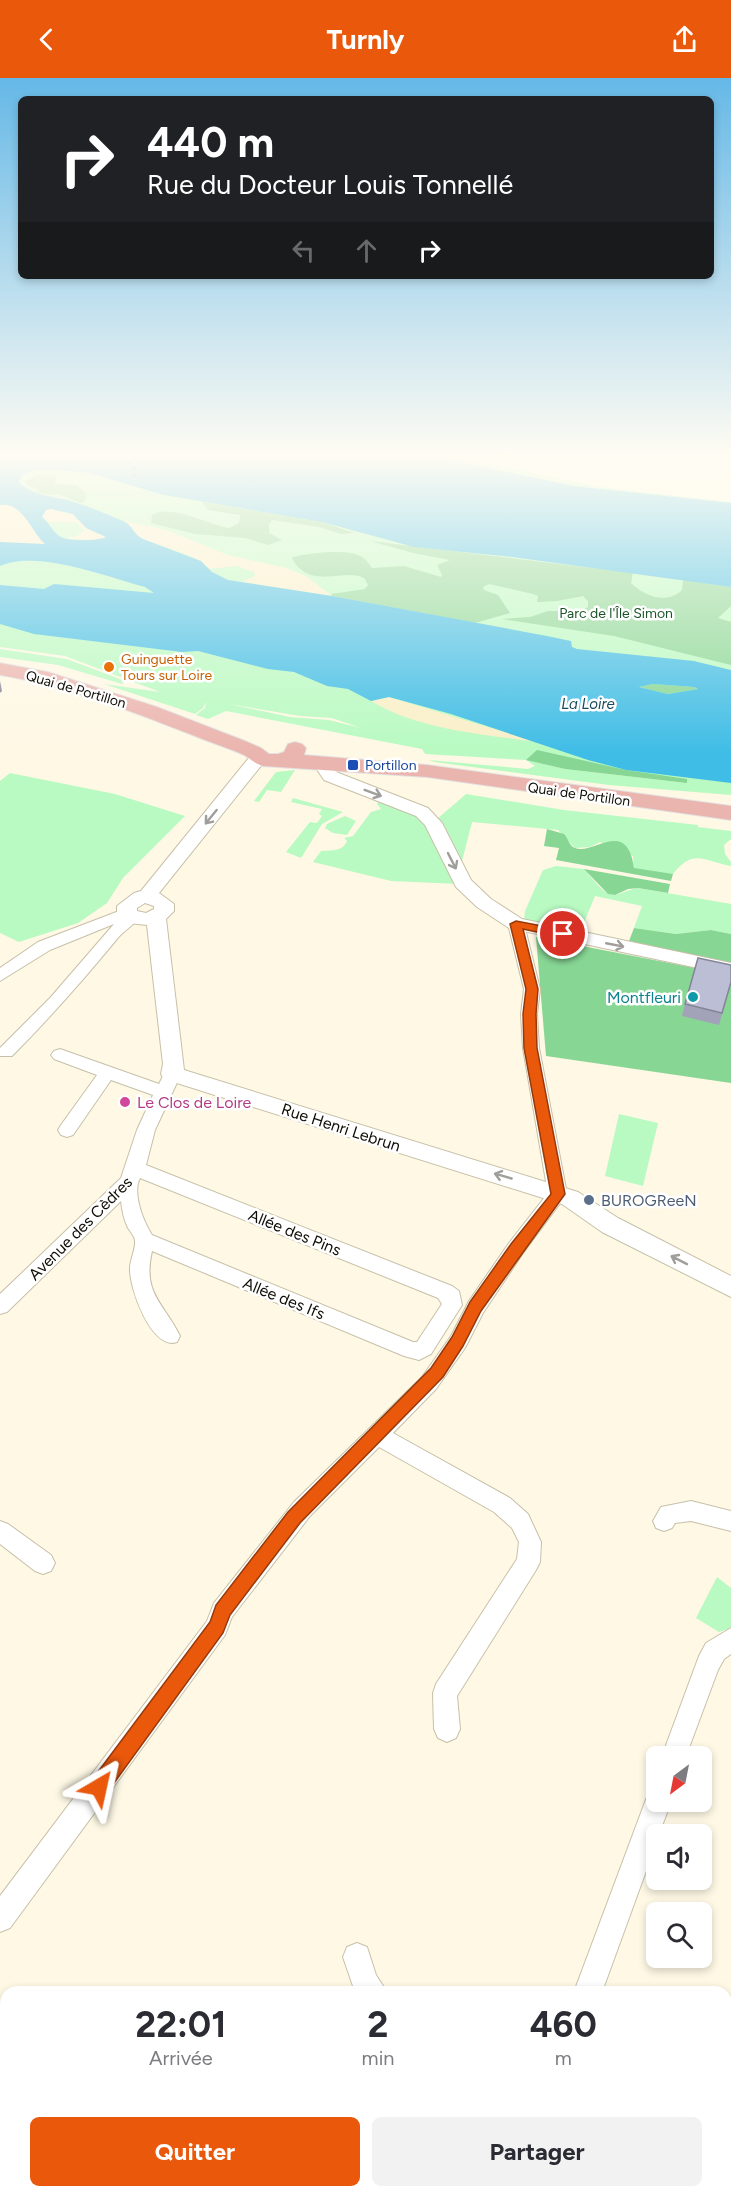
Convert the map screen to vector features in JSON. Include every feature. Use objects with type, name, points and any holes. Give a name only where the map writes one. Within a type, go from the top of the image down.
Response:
[{"type":"main road","name":"Quai de Portillon","points":[[0,669],[41,676],[271,750],[320,762],[409,771],[420,768]]},
{"type":"main road","name":"Quai de Portillon","points":[[271,750],[420,768],[706,812],[731,813]]},
{"type":"main road","points":[[451,774],[466,771],[581,786],[731,799]]},
{"type":"main road","points":[[706,812],[731,818]]},
{"type":"street","points":[[0,976],[44,946],[130,915],[146,920],[271,750]]},
{"type":"street","points":[[320,762],[330,776],[422,812],[433,823],[464,883],[484,903],[516,924],[731,969]]},
{"type":"street","points":[[60,1055],[108,1072],[168,1083],[174,1064],[155,905]]},
{"type":"street","points":[[6,1052],[56,1002],[130,915]]},
{"type":"street","points":[[0,1918],[217,1627],[222,1611],[294,1518],[437,1373],[458,1342],[476,1307],[516,1248],[558,1194],[531,1048],[529,1014],[532,989],[516,924]]},
{"type":"street","points":[[67,1130],[108,1072]]},
{"type":"street","name":"Avenue des Cèdres","points":[[0,1306],[133,1176],[143,1139],[168,1083]]},
{"type":"street","name":"Rue Henri Lebrun","points":[[168,1083],[570,1198],[610,1225],[731,1287]]},
{"type":"street","points":[[133,1176],[130,1210],[145,1240],[138,1260],[142,1288],[152,1313],[170,1336]]},
{"type":"street","name":"Allée des Pins","points":[[133,1176],[445,1292],[452,1297]]},
{"type":"street","name":"Allée des Ifs","points":[[145,1240],[411,1350],[419,1351],[424,1348],[452,1305],[452,1297]]},
{"type":"street","points":[[378,1433],[394,1446],[502,1505],[520,1521],[530,1542],[528,1562],[445,1693],[447,1729]]},
{"type":"street","points":[[664,1521],[669,1514],[691,1511],[731,1521]]},
{"type":"street","points":[[0,1531],[43,1563]]},
{"type":"street","points":[[678,1746],[715,1651],[731,1640]]},
{"type":"street","points":[[590,1986],[654,1812]]},
{"type":"street","points":[[357,1957],[368,1986]]},
{"type":"green space","name":"Parc de l'Île Simon","points":[[0,554],[731,554],[731,670],[694,661],[731,677],[731,795],[609,785],[435,762],[429,760],[528,769],[535,766],[526,760],[425,754],[422,749],[226,711],[208,719],[196,715],[205,708],[206,702],[203,708],[195,714],[104,684],[160,692],[65,656],[0,647]],"holes":[[[229,704],[300,716],[332,718],[361,728],[329,720],[290,717]],[[527,760],[687,783],[565,769]]]},
{"type":"green space","name":"Parc de l'Île Simon","points":[[312,554],[355,554],[363,558],[372,568],[404,566],[441,577],[437,565],[450,560],[418,554],[476,554],[633,573],[631,583],[636,588],[649,595],[663,598],[676,595],[682,590],[683,580],[731,587],[731,606],[718,618],[731,622],[731,665],[614,636],[502,619],[530,617],[548,611],[581,611],[588,607],[588,601],[583,596],[537,602],[538,596],[533,594],[489,584],[483,587],[484,590],[498,595],[510,613],[475,623],[332,596],[331,594],[365,589],[368,585],[365,579],[357,576],[309,574],[300,569],[292,559]]},
{"type":"green space","points":[[0,649],[67,659],[125,681],[122,684],[58,665],[0,657]]},
{"type":"green space","points":[[653,684],[698,689],[668,694],[639,687]]},
{"type":"green space","points":[[537,750],[626,770],[687,779],[687,783],[565,769],[526,760]]},
{"type":"green space","points":[[295,770],[281,792],[267,790],[259,802],[254,801],[276,772]]},
{"type":"green space","points":[[10,773],[115,794],[185,816],[123,878],[107,903],[78,923],[19,942],[0,933],[0,781]]},
{"type":"green space","points":[[466,794],[564,810],[698,825],[698,827],[731,831],[731,839],[724,845],[725,854],[731,866],[700,858],[687,861],[673,874],[637,870],[634,868],[633,856],[600,842],[590,847],[575,848],[558,830],[472,822],[462,861],[444,825],[437,819]]},
{"type":"green space","points":[[293,798],[343,812],[322,824],[301,858],[286,852],[310,822],[317,823],[322,816],[319,814],[322,809],[291,802]]},
{"type":"green space","points":[[382,798],[437,823],[459,884],[391,881],[313,862],[321,851],[336,850],[345,845],[347,841],[344,838],[353,836],[371,812],[381,809],[377,804]]},
{"type":"green space","points":[[345,816],[356,821],[347,835],[333,833],[325,828],[327,824]]},
{"type":"green space","points":[[547,829],[564,834],[575,848],[583,849],[617,841],[624,844],[630,853],[634,868],[673,874],[671,881],[556,860],[559,848],[544,846]]},
{"type":"green space","points":[[556,866],[584,869],[602,889],[614,895],[638,888],[731,904],[731,934],[711,930],[676,934],[634,928],[642,906],[595,896],[580,932],[524,921],[525,911],[543,870]]},
{"type":"green space","points":[[584,869],[670,884],[668,893],[638,888],[628,889],[615,895],[608,894]]},
{"type":"green space","points":[[634,928],[676,934],[711,930],[731,934],[731,965],[629,941]]},
{"type":"green space","points":[[536,937],[731,975],[731,1083],[546,1056]]},
{"type":"green space","points":[[619,1114],[658,1123],[643,1186],[605,1176]]},
{"type":"green space","points":[[717,1577],[731,1588],[731,1628],[719,1632],[696,1618]]},
{"type":"sand","points":[[185,554],[225,554],[286,568],[306,576],[332,596],[241,582],[255,576],[254,572],[236,566],[209,569]]},
{"type":"sand","points":[[389,697],[537,742],[430,725],[409,719],[371,701]]},
{"type":"water","name":"La Loire","points":[[0,554],[182,554],[201,561],[212,572],[228,580],[332,596],[547,636],[571,641],[572,647],[577,649],[694,661],[731,670],[731,783],[626,770],[588,760],[451,714],[389,697],[371,701],[348,689],[327,686],[294,672],[268,669],[198,651],[182,652],[34,634],[0,624],[0,585],[44,589],[54,584],[154,593],[145,587],[72,566],[33,561],[0,566]],"holes":[[[653,684],[698,689],[668,694],[639,687]]]},
{"type":"water","points":[[481,554],[731,554],[731,587]]},
{"type":"building","points":[[698,958],[731,965],[731,982],[722,1013],[685,1004]]},
{"type":"place","name":"Guinguette Tours sur Loire","points":[[109,667]]},
{"type":"place","name":"Portillon","points":[[353,765]]},
{"type":"place","name":"Montfleuri","points":[[693,997]]},
{"type":"place","name":"Le Clos de Loire","points":[[125,1102]]},
{"type":"place","name":"BUROGReeN","points":[[589,1200]]},
{"type":"route","points":[[99,1787],[217,1627],[222,1611],[294,1518],[437,1373],[458,1342],[476,1307],[516,1248],[554,1202],[558,1194],[557,1183],[531,1048],[529,1014],[532,989],[519,928],[516,924],[563,934]]}]
